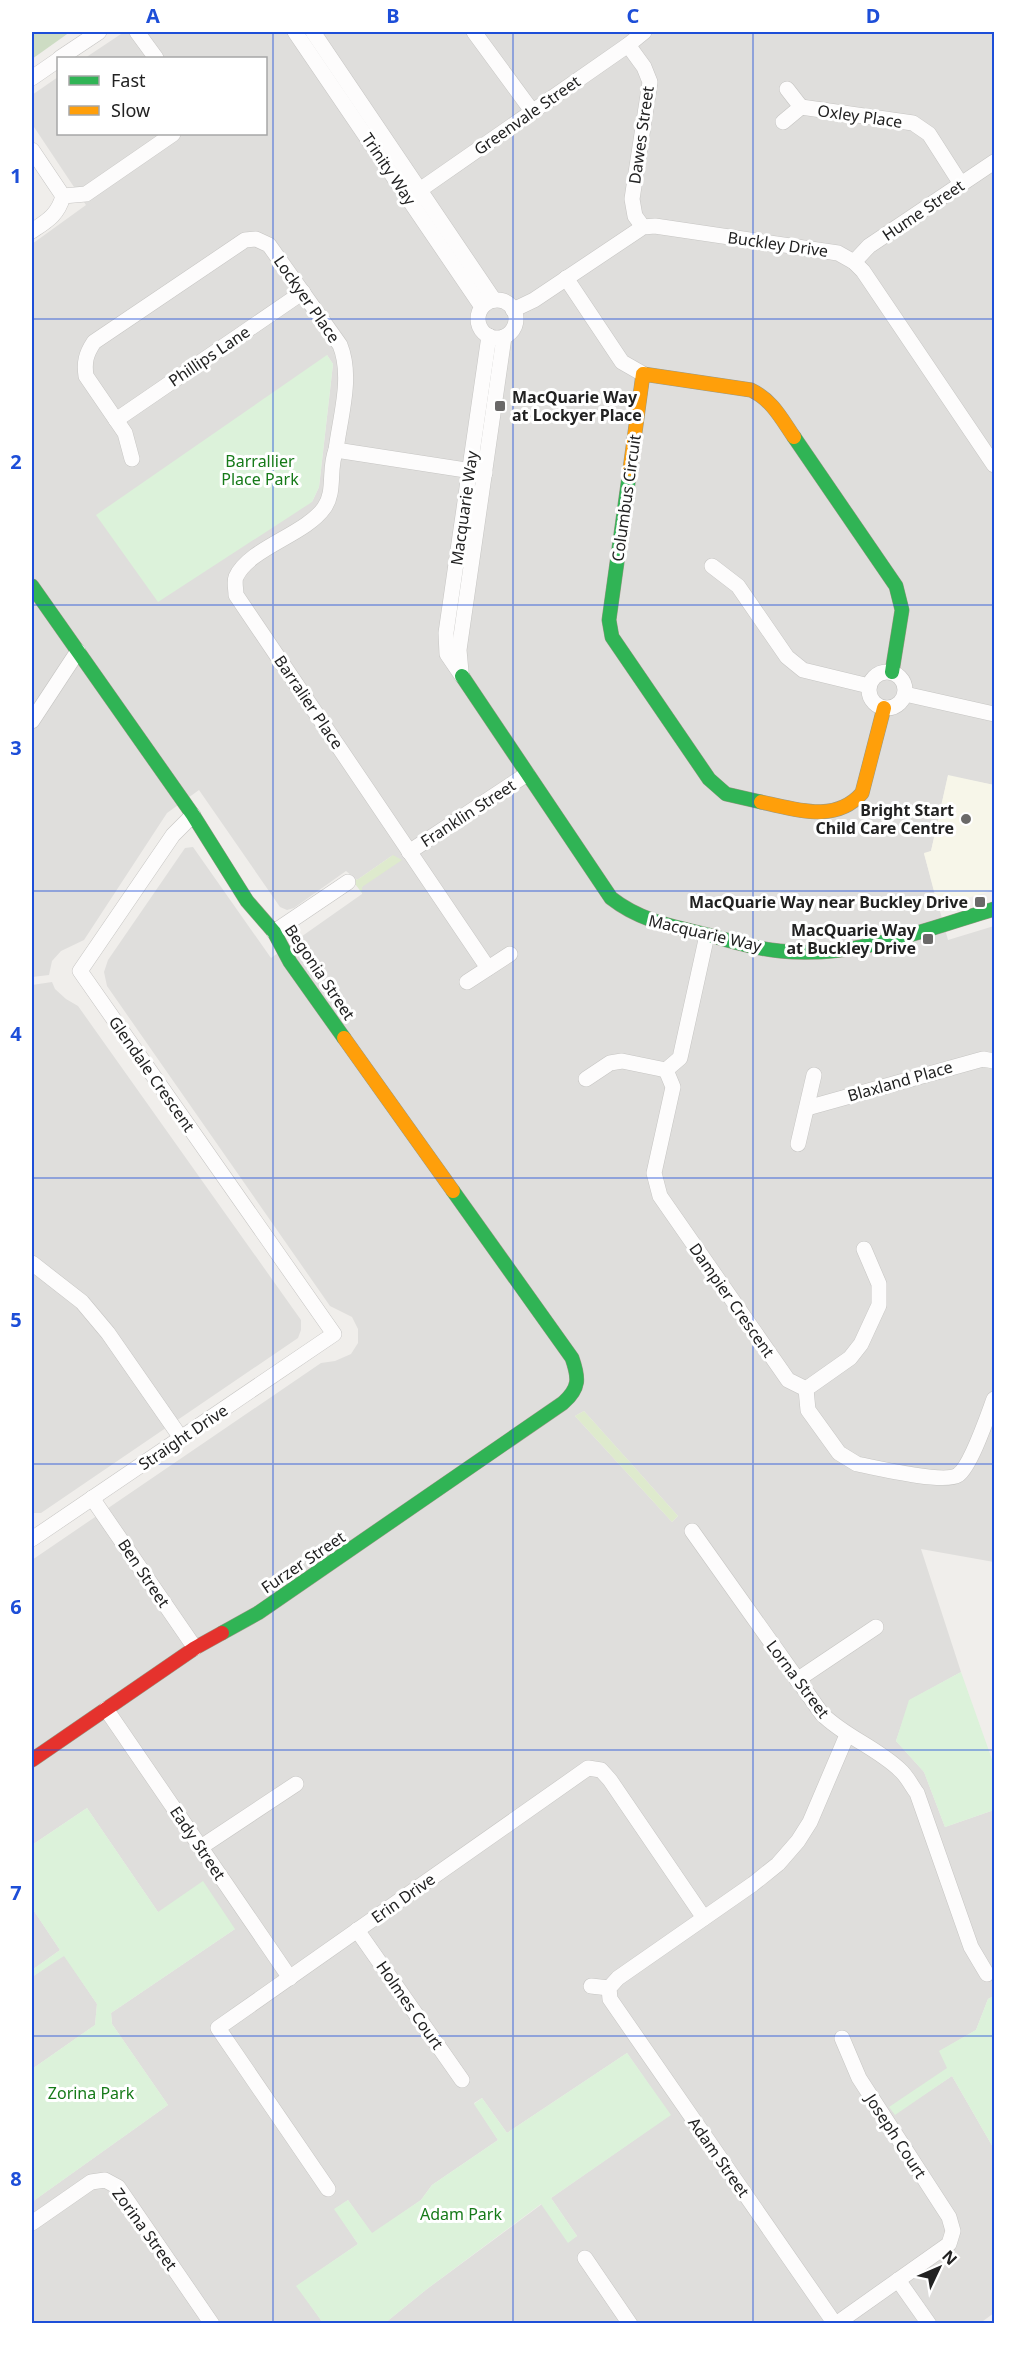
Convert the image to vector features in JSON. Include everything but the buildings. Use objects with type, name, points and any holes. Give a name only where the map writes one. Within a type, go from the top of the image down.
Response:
[{"type":"street","points":[[62,57],[99,32]]},
{"type":"street","points":[[137,32],[155,57]]},
{"type":"street","name":"Trinity Way","points":[[295,32],[415,193]]},
{"type":"street","name":"Trinity Way","points":[[313,32],[488,304]]},
{"type":"street","points":[[474,32],[532,111]]},
{"type":"street","name":"Greenvale Street","points":[[415,193],[644,32]]},
{"type":"street","name":"Dawes Street","points":[[628,45],[644,67],[650,82],[632,199],[634,216],[643,227]]},
{"type":"street","points":[[32,78],[57,60]]},
{"type":"street","name":"Oxley Place","points":[[787,89],[801,107],[913,123],[929,134],[961,184]]},
{"type":"street","name":"Oxley Place","points":[[783,122],[801,107]]},
{"type":"street","points":[[63,196],[86,194],[172,135]]},
{"type":"street","points":[[32,150],[63,196],[54,216],[32,231]]},
{"type":"street","name":"Hume Street","points":[[854,262],[869,246],[994,162]]},
{"type":"street","name":"Buckley Drive","points":[[643,227],[655,226],[838,253],[854,262]]},
{"type":"street","points":[[496,336],[514,326],[513,310],[534,300],[643,227]]},
{"type":"street","name":"Lockyer Place","points":[[132,459],[125,433],[86,376],[84,366],[87,353],[94,342],[245,240],[256,239],[269,245],[340,345],[345,357],[346,371],[336,450]]},
{"type":"street","points":[[854,262],[863,271],[994,465]]},
{"type":"street","points":[[566,278],[622,362],[643,374],[751,390],[763,396],[773,406],[896,586],[902,610],[892,672]]},
{"type":"street","name":"Phillips Lane","points":[[116,420],[303,292]]},
{"type":"street","name":"Trinity Way","points":[[496,336],[482,331],[478,323],[478,315],[488,304],[505,302],[513,310]]},
{"type":"street","name":"Macquarie Way","points":[[496,336],[469,470],[446,633],[447,654],[611,898],[627,912],[650,922],[786,952],[848,950],[994,909]]},
{"type":"street","name":"Macquarie Way","points":[[462,676],[459,650],[485,472],[496,336]]},
{"type":"street","name":"Columbus Circuit","points":[[643,374],[609,628],[612,637],[709,779],[716,788],[726,794],[812,813],[822,814],[849,805],[862,793],[884,708]]},
{"type":"street","points":[[336,450],[485,472]]},
{"type":"street","name":"Barralier Place","points":[[336,450],[332,459],[330,495],[325,507],[315,518],[244,564],[235,578],[236,595],[488,968]]},
{"type":"street","points":[[712,566],[738,586],[787,657],[795,665],[804,670],[869,686]]},
{"type":"street","name":"Begonia Street","points":[[32,586],[193,815],[247,901],[274,932],[290,962],[572,1358],[579,1377]]},
{"type":"street","points":[[32,720],[78,651]]},
{"type":"street","points":[[892,672],[901,678],[906,688],[900,704],[884,708],[874,702],[869,686],[880,673],[892,672]]},
{"type":"street","points":[[905,694],[994,714]]},
{"type":"street","name":"Franklin Street","points":[[409,852],[528,774]]},
{"type":"street","name":"Glendale Crescent","points":[[193,815],[172,835],[80,971],[334,1334]]},
{"type":"street","points":[[274,932],[348,882]]},
{"type":"street","points":[[586,1079],[610,1063],[622,1061],[666,1070],[680,1058],[707,935]]},
{"type":"street","points":[[467,982],[510,954]]},
{"type":"street","name":"Blaxland Place","points":[[807,1108],[983,1059],[994,1061]]},
{"type":"street","name":"Dampier Crescent","points":[[666,1070],[673,1087],[654,1173],[655,1184],[660,1196],[788,1380],[806,1389]]},
{"type":"street","points":[[798,1144],[814,1075]]},
{"type":"street","points":[[864,1250],[879,1284],[879,1305],[861,1344],[850,1358],[806,1389],[808,1410],[839,1454],[857,1464],[944,1479],[958,1475],[967,1464],[994,1399]]},
{"type":"street","points":[[32,1263],[82,1302],[108,1332],[181,1438]]},
{"type":"street","name":"Straight Drive","points":[[32,1539],[334,1334]]},
{"type":"street","name":"Furzer Street","points":[[32,1760],[195,1648],[258,1613],[563,1403],[575,1393],[579,1377]]},
{"type":"street","name":"Ben Street","points":[[92,1498],[195,1648]]},
{"type":"street","name":"Lorna Street","points":[[692,1531],[822,1714],[847,1735],[886,1758],[902,1772],[917,1793],[971,1947],[987,1974]]},
{"type":"street","points":[[797,1680],[876,1627]]},
{"type":"street","name":"Eady Street","points":[[106,1709],[290,1978]]},
{"type":"street","points":[[591,1986],[609,1988],[618,1978],[778,1864],[798,1841],[810,1822],[847,1735]]},
{"type":"street","name":"Erin Drive","points":[[328,2189],[218,2028],[588,1768],[601,1770],[610,1780],[704,1918]]},
{"type":"street","points":[[201,1847],[296,1784]]},
{"type":"street","name":"Holmes Court","points":[[357,1930],[462,2080]]},
{"type":"street","name":"Adam Street","points":[[609,1988],[610,1999],[835,2324]]},
{"type":"street","name":"Joseph Court","points":[[842,2038],[859,2078],[949,2217],[953,2231],[949,2244],[898,2280]]},
{"type":"street","name":"Zorina Street","points":[[32,2223],[91,2181],[105,2180],[118,2187],[212,2324]]},
{"type":"street","points":[[585,2258],[630,2324]]},
{"type":"street","points":[[835,2324],[898,2280],[928,2324]]},
{"type":"shaded area","points":[[124,32],[994,32],[994,785],[948,776],[931,851],[924,854],[948,940],[994,926],[994,1562],[921,1549],[961,1672],[910,1700],[896,1741],[924,1772],[945,1827],[994,1810],[994,1996],[988,1999],[976,2030],[940,2051],[948,2068],[895,2114],[952,2076],[994,2149],[994,2313],[979,2324],[385,2323],[542,2204],[568,2242],[577,2236],[551,2198],[670,2115],[627,2053],[507,2133],[482,2098],[474,2103],[498,2140],[432,2185],[421,2200],[372,2234],[348,2200],[335,2209],[358,2244],[297,2286],[323,2323],[32,2323],[32,2202],[168,2105],[112,2024],[111,2013],[235,1929],[158,1912],[87,1808],[32,1845],[32,1560],[321,1363],[335,1361],[351,1354],[358,1343],[358,1329],[352,1317],[330,1306],[107,986],[104,972],[108,960],[185,848],[193,847],[271,958],[362,894],[362,887],[393,855],[357,880],[346,871],[294,908],[287,910],[280,907],[199,790],[167,813],[84,940],[61,951],[52,961],[49,975],[32,977],[32,244],[86,205],[32,124],[32,95],[57,78],[57,135],[267,135],[267,57],[86,57]],"holes":[[[327,355],[333,364],[319,487],[312,502]],[[584,1411],[678,1516],[672,1522],[575,1416]]]},
{"type":"shaded area","name":"Bright Start Child Care Centre","points":[[948,775],[994,785],[994,890],[938,907],[924,853],[931,851]]},
{"type":"shaded area","points":[[52,982],[55,989],[78,1006],[301,1320],[301,1330],[298,1338],[41,1513],[34,1513],[32,1512],[32,985]]},
{"type":"shaded area","points":[[32,1908],[60,1950],[32,1970]]},
{"type":"shaded area","points":[[64,1955],[97,2004],[95,2025],[32,2069],[32,1977]]},
{"type":"green space","points":[[32,32],[70,32],[32,59]]},
{"type":"green space","name":"Barrallier Place Park","points":[[327,355],[333,364],[319,487],[312,502],[158,602],[96,515]]},
{"type":"green space","points":[[393,855],[402,860],[362,887],[362,893],[349,876],[357,880]]},
{"type":"green space","points":[[584,1411],[678,1516],[672,1522],[575,1416]]},
{"type":"green space","points":[[961,1672],[994,1765],[994,1810],[945,1827],[924,1772],[896,1741],[909,1700]]},
{"type":"green space","name":"Zorina Park","points":[[87,1808],[158,1912],[203,1881],[235,1929],[111,2013],[112,2024],[168,2105],[32,2202],[32,2069],[95,2025],[97,2004],[64,1956],[32,1977],[32,1970],[60,1950],[32,1908],[32,1845]]},
{"type":"green space","points":[[994,1996],[994,2149],[952,2076],[895,2115],[889,2107],[947,2068],[939,2051],[976,2030],[988,1999]]},
{"type":"green space","name":"Adam Park","points":[[627,2053],[671,2115],[551,2198],[577,2236],[568,2243],[541,2204],[385,2323],[323,2323],[296,2286],[358,2244],[334,2209],[348,2200],[372,2233],[421,2200],[432,2185],[498,2140],[474,2104],[482,2098],[507,2133]]},
{"type":"traffic: fast","points":[[794,437],[896,586],[902,610],[892,672]]},
{"type":"traffic: fast","points":[[630,469],[609,620],[612,637],[709,779],[726,794],[761,802]]},
{"type":"traffic: fast","points":[[32,586],[193,815],[247,901],[274,932],[290,962],[344,1038]]},
{"type":"traffic: fast","points":[[462,676],[611,898],[644,917],[751,946],[770,950],[807,952],[862,947],[915,934],[994,909]]},
{"type":"traffic: fast","points":[[222,1633],[258,1613],[563,1403],[573,1392],[577,1377],[572,1358],[453,1191]]},
{"type":"traffic: slow","points":[[630,469],[643,374],[751,390],[770,404],[794,437]]},
{"type":"traffic: slow","points":[[761,802],[814,812],[840,808],[851,803],[862,793],[884,708]]},
{"type":"traffic: slow","points":[[344,1038],[453,1191]]},
{"type":"traffic: jam","points":[[32,1760],[195,1648],[222,1633]]},
{"type":"place","name":"MacQuarie Way at Lockyer Place","points":[[500,406]]},
{"type":"place","name":"Bright Start Child Care Centre","points":[[966,819]]},
{"type":"place","name":"MacQuarie Way near Buckley Drive","points":[[980,902]]},
{"type":"place","name":"MacQuarie Way at Buckley Drive","points":[[928,939]]}]
